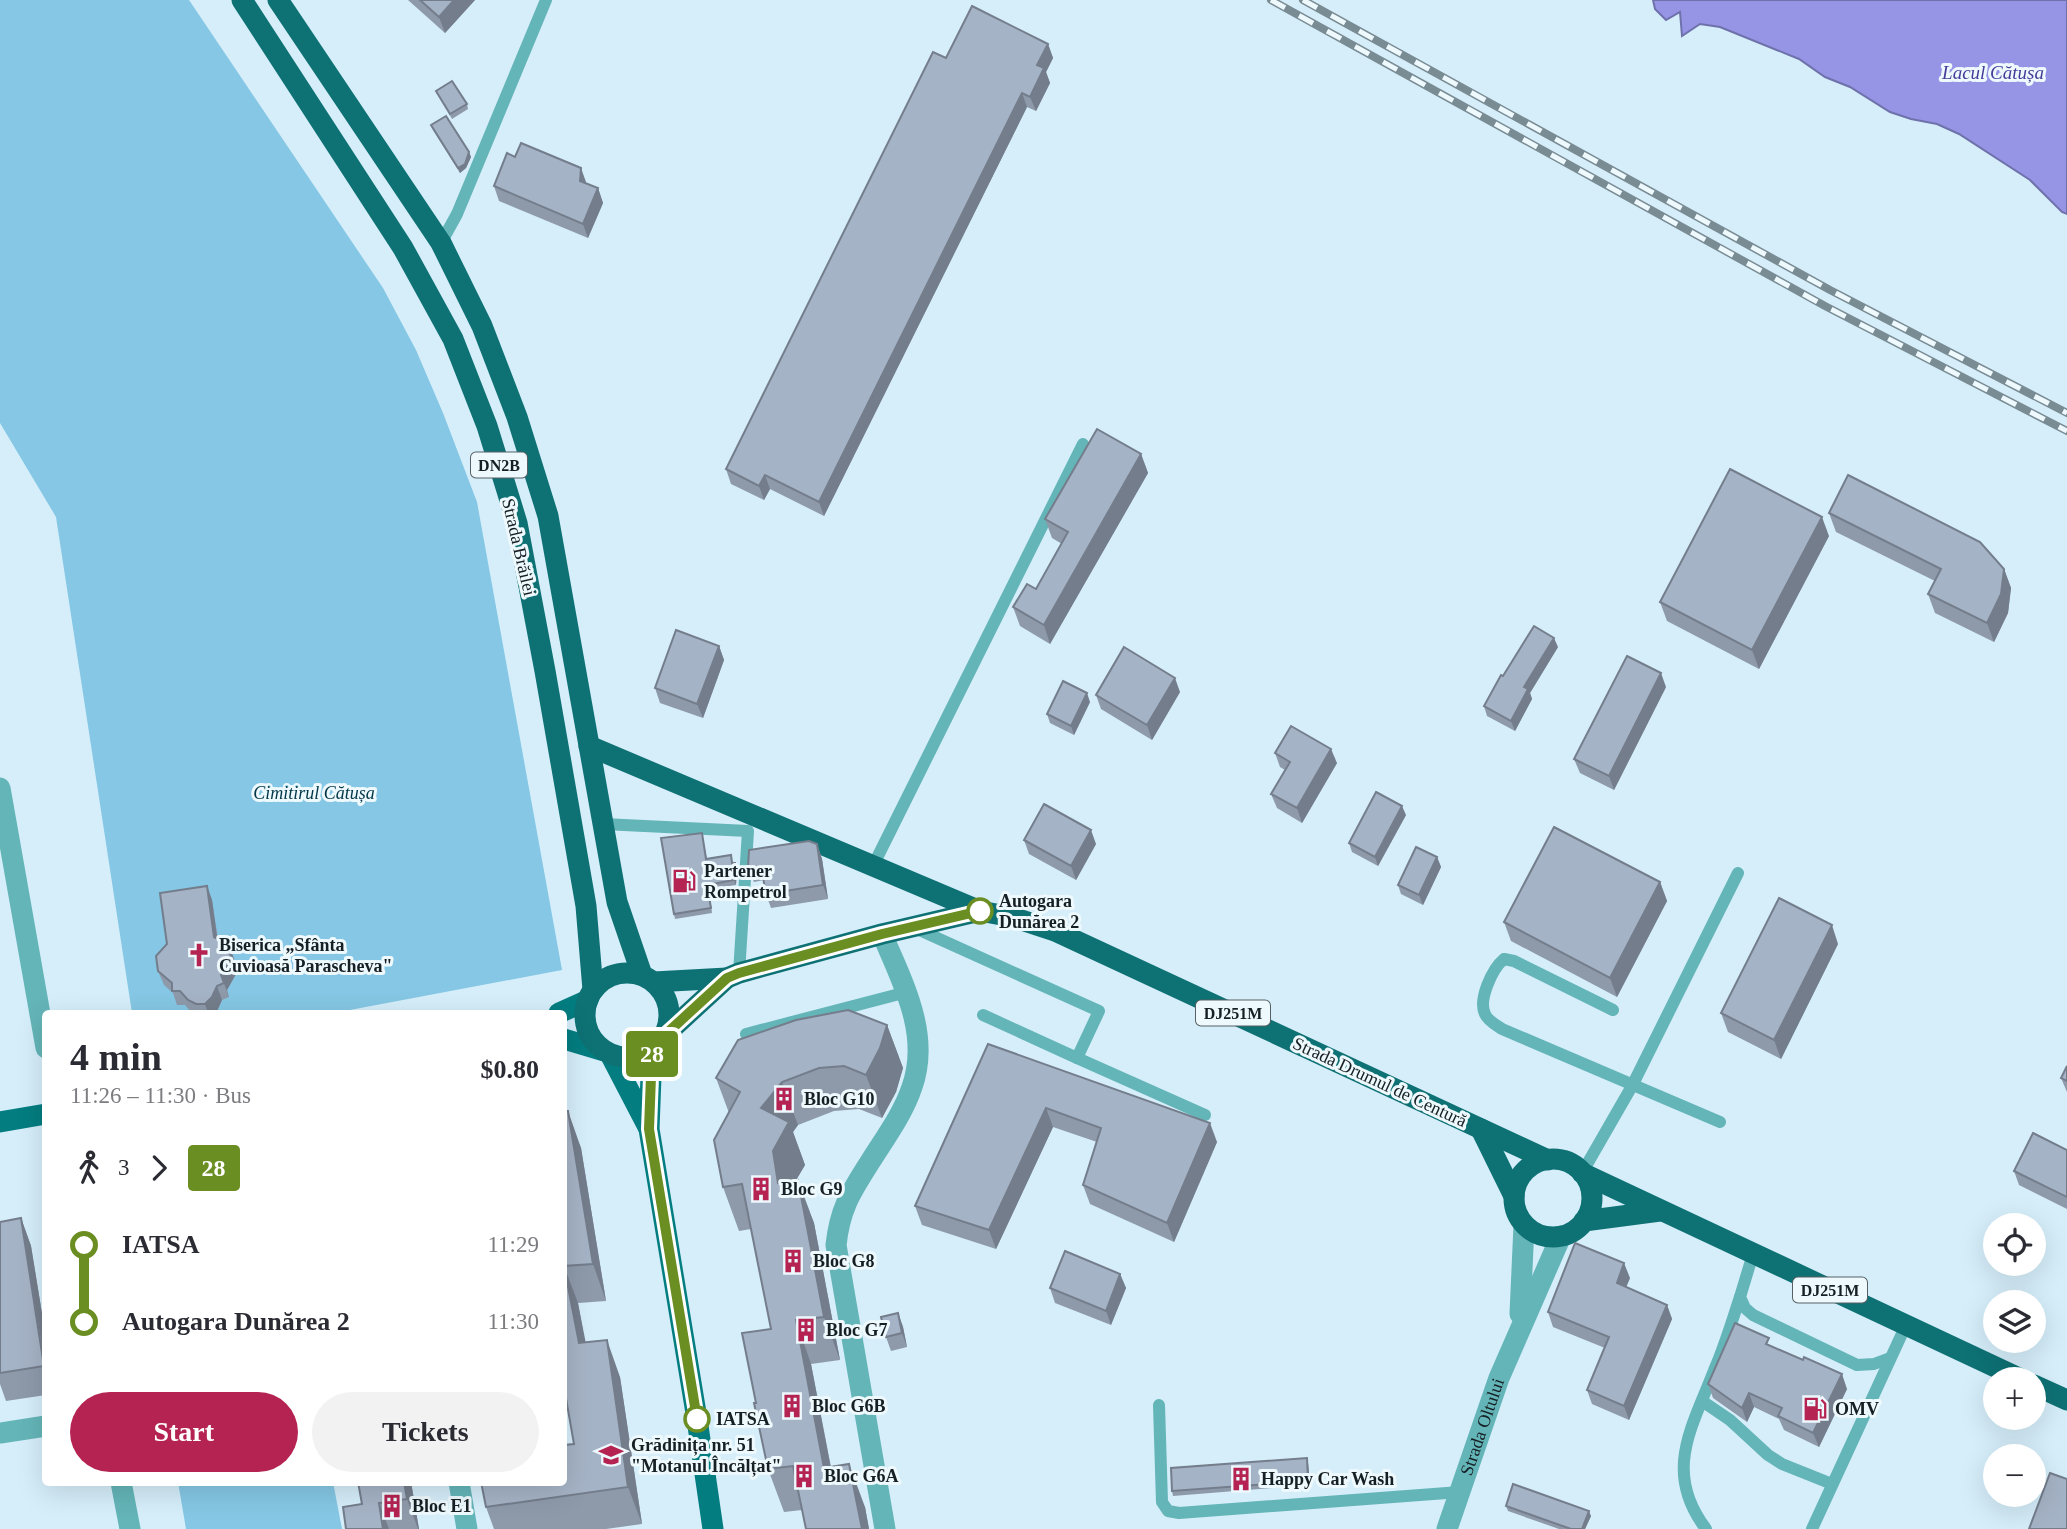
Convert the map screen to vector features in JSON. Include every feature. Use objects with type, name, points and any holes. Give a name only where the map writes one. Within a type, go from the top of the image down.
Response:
[{"type":"highway","name":"Strada Brăilei","points":[[242,0],[403,248],[453,340],[487,426],[517,523],[586,906],[591,995],[585,1014],[587,1028],[593,1041],[607,1052]]},
{"type":"highway","name":"Strada Brăilei","points":[[278,0],[441,243],[481,326],[517,417],[548,516],[617,902],[648,979],[666,997],[670,1015],[659,1042]]},
{"type":"highway","name":"DJ251M","points":[[589,746],[754,825],[873,866],[980,911]]},
{"type":"highway","name":"Strada Drumul de Centură","points":[[648,979],[733,976],[882,934],[980,911],[1012,917],[1055,931],[1548,1160],[1555,1159],[1570,1164],[1582,1173],[1660,1211],[1995,1367]]},
{"type":"highway","points":[[591,995],[603,981],[615,975],[629,973],[648,979]]},
{"type":"highway","name":"Strada Drumul de Centură","points":[[659,1042],[733,976]]},
{"type":"highway","points":[[607,1052],[625,1058],[639,1057],[659,1042]]},
{"type":"highway","name":"Strada Drumul de Centură","points":[[1481,1129],[1514,1196],[1516,1211],[1524,1225]]},
{"type":"highway","points":[[1514,1196],[1515,1187],[1524,1172],[1539,1162],[1548,1160]]},
{"type":"highway","points":[[1524,1225],[1541,1235],[1561,1236],[1574,1231],[1588,1214],[1591,1197],[1590,1188],[1582,1173]]},
{"type":"highway","points":[[1584,1221],[1660,1211]]},
{"type":"highway","points":[[2046,1391],[2067,1401]]},
{"type":"main road","points":[[564,1010],[591,995]]},
{"type":"main road","points":[[567,1041],[607,1052]]},
{"type":"main road","name":"Strada Brăilei","points":[[659,1042],[649,1129],[713,1529]]},
{"type":"main road","name":"Strada Brăilei","points":[[607,1052],[649,1129]]},
{"type":"main road","points":[[0,1122],[42,1115]]},
{"type":"street","points":[[0,788],[42,1025]]},
{"type":"street","points":[[882,934],[907,992],[916,1022],[918,1060],[913,1085],[904,1107],[843,1208],[836,1245],[885,1529]]},
{"type":"street","name":"Strada Oltului","points":[[1520,1326],[1524,1225]]},
{"type":"street","name":"Strada Oltului","points":[[1447,1529],[1499,1378],[1561,1236]]},
{"type":"street","points":[[0,1433],[42,1427]]},
{"type":"street","points":[[122,1486],[130,1529]]},
{"type":"street","points":[[461,1486],[467,1529]]},
{"type":"lane","points":[[441,243],[457,214],[546,0]]},
{"type":"lane","points":[[873,866],[1083,444]]},
{"type":"lane","points":[[603,824],[754,825],[733,976]]},
{"type":"lane","points":[[1582,1173],[1632,1086],[1738,873]]},
{"type":"lane","points":[[911,927],[1099,1011],[1077,1058]]},
{"type":"lane","points":[[1613,1010],[1514,961],[1504,959],[1497,965],[1482,1002],[1486,1017],[1502,1029],[1720,1122]]},
{"type":"lane","points":[[746,1034],[907,992]]},
{"type":"lane","points":[[983,1015],[1205,1115]]},
{"type":"lane","points":[[1706,1529],[1697,1518],[1686,1489],[1682,1466],[1688,1434],[1716,1366],[1753,1254]]},
{"type":"lane","points":[[1740,1297],[1745,1308],[1753,1315],[1857,1364],[1874,1364],[1890,1357]]},
{"type":"lane","points":[[1812,1529],[1906,1325]]},
{"type":"lane","points":[[1702,1401],[1730,1420],[1768,1455],[1782,1464],[1832,1484]]},
{"type":"lane","points":[[1159,1405],[1163,1502],[1168,1511],[1179,1513],[1460,1492]]},
{"type":"green space","name":"Cimitirul Cătușa","points":[[0,0],[189,0],[383,288],[416,350],[443,413],[477,502],[562,970],[350,1010],[132,1010],[56,517],[0,423]]},
{"type":"green space","points":[[179,1486],[334,1486],[342,1529],[186,1529]]},
{"type":"water","name":"Lacul Cătușa","points":[[1653,0],[2067,0],[2067,214],[2030,180],[1959,134],[1937,124],[1890,112],[1850,87],[1825,77],[1799,59],[1720,27],[1700,24],[1682,36],[1680,12],[1666,20],[1655,9]]},
{"type":"building","points":[[420,0],[454,0],[439,17]]},
{"type":"building","points":[[972,6],[1048,44],[1037,65],[1044,68],[1030,97],[1022,93],[819,502],[765,475],[759,486],[726,469],[933,52],[946,58]]},
{"type":"building","points":[[452,81],[467,104],[450,114],[436,91]]},
{"type":"building","points":[[446,116],[469,152],[465,164],[458,168],[431,125]]},
{"type":"building","points":[[521,143],[581,168],[580,181],[598,188],[583,224],[494,186],[507,153],[515,157]]},
{"type":"building","points":[[1097,429],[1141,454],[1044,625],[1013,607],[1027,584],[1036,589],[1068,532],[1045,519]]},
{"type":"building","points":[[1730,469],[1822,517],[1752,650],[1660,602]]},
{"type":"building","points":[[1848,475],[1980,542],[2004,569],[2001,594],[1987,623],[1928,594],[1941,569],[1829,513]]},
{"type":"building","points":[[1534,626],[1554,638],[1524,687],[1528,689],[1511,721],[1484,706]]},
{"type":"building","points":[[676,630],[719,646],[697,704],[655,688]]},
{"type":"building","points":[[1124,647],[1175,678],[1147,725],[1096,695]]},
{"type":"building","points":[[1627,656],[1661,673],[1609,776],[1574,759]]},
{"type":"building","points":[[1063,681],[1087,693],[1071,726],[1047,714]]},
{"type":"building","points":[[1291,726],[1331,749],[1297,808],[1271,794],[1290,762],[1275,753]]},
{"type":"building","points":[[1376,792],[1402,806],[1375,857],[1349,843]]},
{"type":"building","points":[[1044,804],[1091,830],[1071,866],[1024,840]]},
{"type":"building","points":[[1554,827],[1660,882],[1610,978],[1504,922]]},
{"type":"building","points":[[702,833],[706,859],[731,855],[732,863],[735,863],[734,880],[707,885],[711,908],[674,914],[661,838]]},
{"type":"building","points":[[809,841],[817,844],[823,885],[766,894],[761,866],[748,868],[749,850]]},
{"type":"building","points":[[1416,847],[1437,857],[1419,895],[1398,885]]},
{"type":"building","name":"Biserica „Sfânta Cuvioasă Parascheva\"","points":[[207,886],[214,937],[229,945],[231,960],[221,975],[224,983],[217,986],[205,1004],[196,1004],[180,991],[172,991],[172,983],[158,971],[156,956],[167,944],[160,893]]},
{"type":"building","points":[[1779,898],[1832,925],[1774,1040],[1721,1013]]},
{"type":"building","points":[[848,1010],[887,1025],[880,1048],[866,1075],[844,1066],[819,1068],[782,1082],[761,1108],[789,1122],[773,1151],[778,1183],[798,1180],[824,1317],[796,1320],[824,1468],[849,1464],[862,1529],[806,1529],[793,1466],[768,1469],[754,1403],[742,1333],[771,1329],[742,1184],[723,1187],[714,1140],[740,1092],[716,1078],[738,1040],[796,1020]]},
{"type":"building","points":[[988,1044],[1210,1123],[1167,1223],[1083,1185],[1101,1128],[1046,1108],[989,1230],[915,1206]]},
{"type":"building","points":[[2067,1066],[2067,1081],[2061,1078]]},
{"type":"building","points":[[567,1111],[568,1111],[593,1264],[567,1266]]},
{"type":"building","points":[[2033,1133],[2067,1150],[2067,1197],[2014,1171]]},
{"type":"building","points":[[21,1218],[42,1366],[0,1373],[0,1222]]},
{"type":"building","points":[[1575,1243],[1624,1263],[1617,1283],[1667,1305],[1624,1406],[1587,1390],[1609,1337],[1548,1312]]},
{"type":"building","points":[[1065,1251],[1120,1274],[1106,1311],[1050,1288]]},
{"type":"building","points":[[567,1281],[579,1343],[607,1340],[628,1487],[486,1507],[482,1486],[567,1486],[567,1445],[574,1444],[567,1404]]},
{"type":"building","points":[[898,1313],[902,1333],[886,1337],[881,1317]]},
{"type":"building","points":[[1735,1323],[1769,1338],[1766,1344],[1842,1374],[1813,1433],[1778,1416],[1782,1408],[1749,1393],[1742,1408],[1708,1384]]},
{"type":"building","name":"Happy Car Wash","points":[[1307,1458],[1308,1481],[1172,1491],[1171,1468]]},
{"type":"building","points":[[2050,1473],[2067,1479],[2067,1529],[2029,1529],[2037,1507],[2046,1507],[2046,1484]]},
{"type":"building","points":[[1513,1484],[1589,1511],[1582,1529],[1571,1529],[1506,1506]]},
{"type":"building","points":[[359,1486],[405,1486],[407,1499],[379,1503],[383,1529],[346,1529],[343,1507],[362,1504]]},
{"type":"railway","points":[[1271,0],[1825,306],[2067,431]]},
{"type":"railway","points":[[1303,0],[1830,290],[2067,413]]},
{"type":"bus line","name":"28","points":[[697,1419],[649,1129],[652,1050],[727,978],[838,945],[980,911]]},
{"type":"place","name":"Partener Rompetrol","points":[[684,881]]},
{"type":"place","name":"Autogara Dunărea 2","points":[[980,911]]},
{"type":"place","name":"Biserica „Sfânta Cuvioasă Parascheva\"","points":[[199,955]]},
{"type":"place","name":"Bloc G10","points":[[784,1099]]},
{"type":"place","name":"Bloc G9","points":[[761,1189]]},
{"type":"place","name":"Bloc G8","points":[[793,1261]]},
{"type":"place","name":"Bloc G7","points":[[806,1330]]},
{"type":"place","name":"Bloc G6B","points":[[792,1406]]},
{"type":"place","name":"OMV","points":[[1815,1409]]},
{"type":"place","name":"IATSA","points":[[697,1419]]},
{"type":"place","name":"Grădinița nr. 51 \"Motanul Încălțat\"","points":[[611,1455]]},
{"type":"place","name":"Bloc G6A","points":[[804,1476]]},
{"type":"place","name":"Happy Car Wash","points":[[1241,1479]]},
{"type":"place","name":"Bloc E1","points":[[392,1506]]}]
